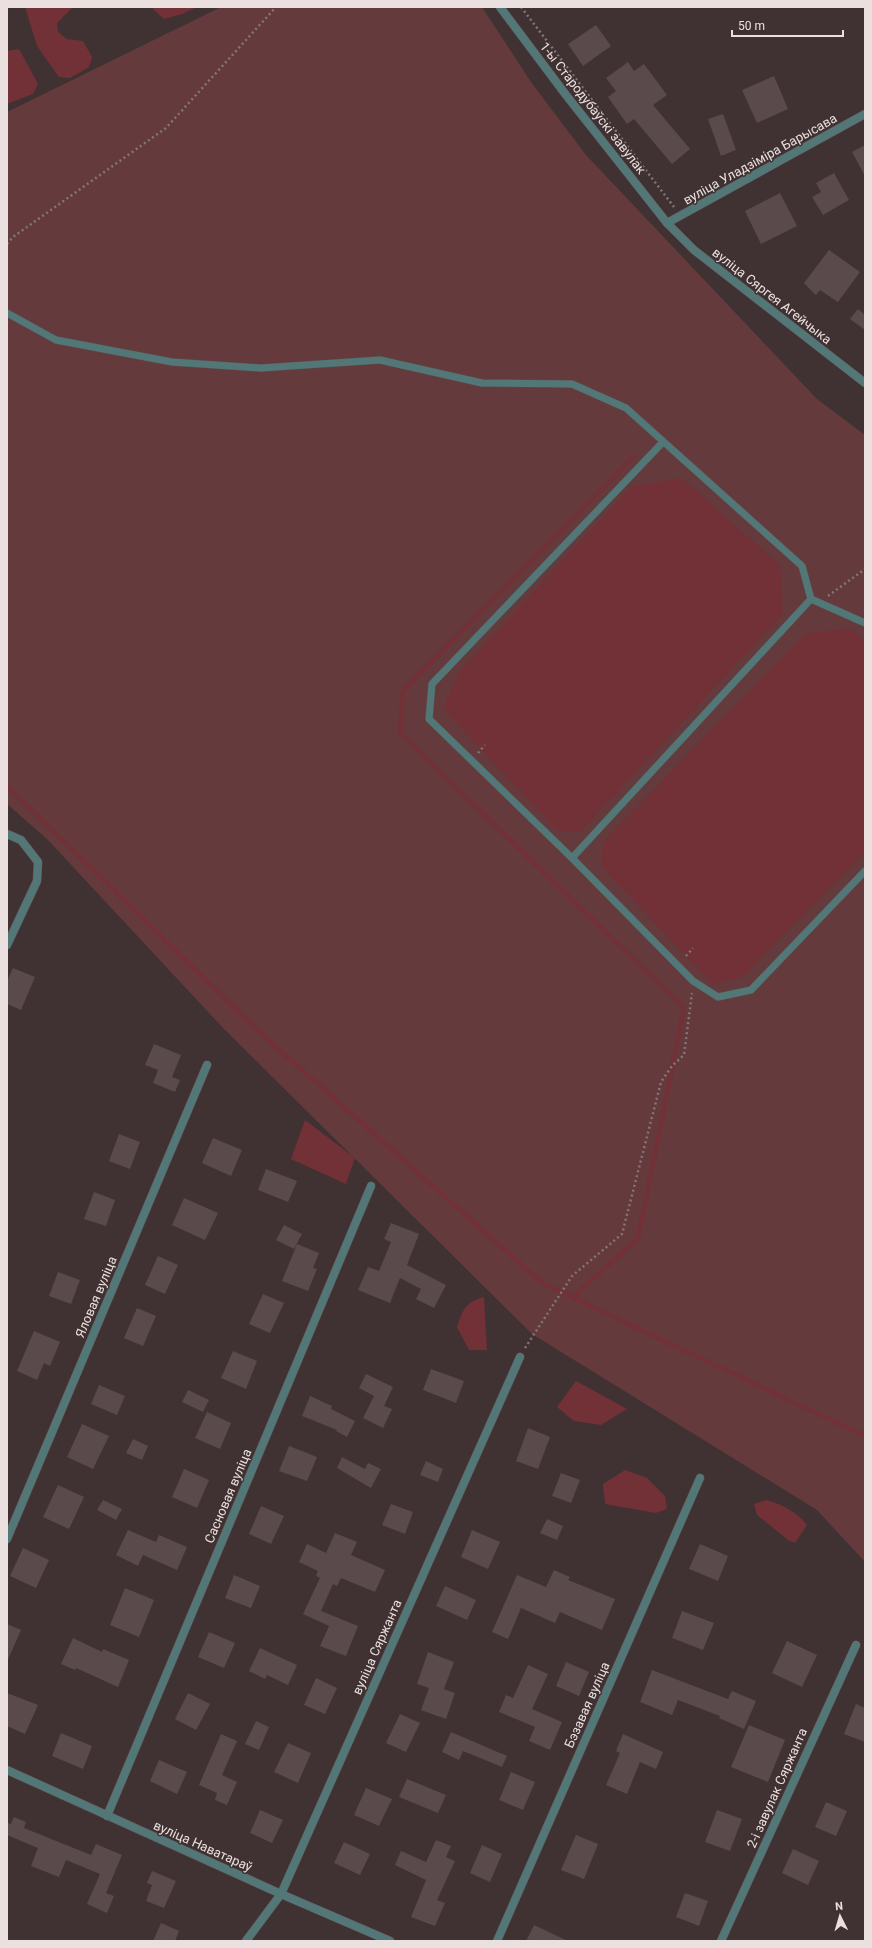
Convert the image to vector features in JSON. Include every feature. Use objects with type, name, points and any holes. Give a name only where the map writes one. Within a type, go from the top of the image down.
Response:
[{"type":"street","name":"1-ы Стародубаўскі завулак","points":[[500,7],[566,95],[667,223]]},
{"type":"street","name":"вуліца Уладзіміра Барысава","points":[[667,223],[865,114]]},
{"type":"street","name":"вуліца Сяргея Агейчыка","points":[[667,223],[694,250],[865,383]]},
{"type":"street","points":[[7,834],[21,840],[38,862],[37,881],[7,946]]},
{"type":"street","name":"Яловая вуліца","points":[[7,1539],[207,1065]]},
{"type":"street","name":"Сасновая вуліца","points":[[107,1816],[371,1186]]},
{"type":"street","name":"вуліца Сяржанта","points":[[246,1941],[280,1894],[520,1357]]},
{"type":"street","name":"Бэзавая вуліца","points":[[497,1941],[700,1478]]},
{"type":"street","name":"2-і завулак Сяржанта","points":[[721,1941],[856,1645]]},
{"type":"street","name":"вуліца Наватараў","points":[[7,1770],[280,1894],[390,1941]]},
{"type":"lane","points":[[7,313],[56,340],[172,362],[261,368],[380,360],[482,383],[572,384],[626,408],[802,566],[811,599]]},
{"type":"lane","points":[[663,442],[432,684],[429,718],[572,858],[693,980],[718,997],[751,990],[865,871]]},
{"type":"lane","points":[[811,599],[865,623]]},
{"type":"lane","points":[[572,858],[811,599]]},
{"type":"path","points":[[7,244],[13,237],[166,128],[276,7]]},
{"type":"path","points":[[522,7],[680,216]]},
{"type":"path","points":[[818,602],[865,569]]},
{"type":"path","points":[[476,754],[485,745]]},
{"type":"path","points":[[686,956],[693,948]]},
{"type":"path","points":[[520,1357],[572,1276],[622,1234],[661,1082],[672,1066],[684,1055],[693,980]]},
{"type":"shaded area","points":[[25,7],[73,7],[57,23],[58,32],[67,39],[83,41],[92,57],[89,67],[70,78],[59,77],[37,46]]},
{"type":"shaded area","points":[[154,7],[197,7],[182,14],[164,19],[153,9]]},
{"type":"shaded area","points":[[221,7],[482,7],[531,82],[586,155],[817,399],[865,435],[865,1562],[817,1510],[532,1334],[223,1028],[47,839],[7,804],[7,112]]},
{"type":"shaded area","points":[[19,49],[38,84],[33,94],[7,104],[7,51]]},
{"type":"shaded area","points":[[681,478],[780,565],[783,614],[580,832],[557,830],[443,709],[460,671],[631,487]]},
{"type":"shaded area","points":[[851,629],[865,642],[865,852],[742,977],[713,985],[601,866],[604,841],[806,633]]},
{"type":"shaded area","points":[[305,1120],[355,1158],[346,1184],[291,1159]]},
{"type":"shaded area","points":[[484,1297],[487,1350],[469,1350],[457,1327],[463,1312],[469,1304]]},
{"type":"shaded area","points":[[576,1381],[627,1409],[601,1425],[574,1421],[557,1407]]},
{"type":"shaded area","points":[[625,1470],[647,1478],[665,1496],[667,1509],[656,1513],[605,1504],[603,1484]]},
{"type":"shaded area","points":[[767,1500],[789,1509],[807,1525],[795,1543],[788,1540],[757,1515],[754,1504]]},
{"type":"building","points":[[596,25],[611,46],[583,66],[568,44]]},
{"type":"building","points":[[628,62],[634,71],[644,64],[667,95],[653,105],[690,149],[672,164],[634,119],[627,124],[608,97],[616,91],[606,78]]},
{"type":"building","points":[[774,76],[788,109],[757,123],[742,90]]},
{"type":"building","points":[[723,114],[736,150],[721,156],[708,119]]},
{"type":"building","points":[[865,145],[865,176],[852,152]]},
{"type":"building","points":[[834,173],[849,200],[823,215],[812,197],[821,192],[816,183]]},
{"type":"building","points":[[780,193],[797,226],[761,244],[745,211]]},
{"type":"building","points":[[829,250],[860,272],[838,302],[820,290],[816,295],[804,283]]},
{"type":"building","points":[[858,309],[865,315],[865,330],[850,319]]},
{"type":"building","points":[[13,968],[35,977],[21,1010],[7,1004],[7,981]]},
{"type":"building","points":[[154,1044],[181,1055],[172,1077],[180,1080],[175,1092],[153,1083],[158,1070],[145,1065]]},
{"type":"building","points":[[119,1134],[140,1142],[130,1169],[109,1161]]},
{"type":"building","points":[[213,1138],[242,1150],[231,1176],[202,1163]]},
{"type":"building","points":[[266,1169],[297,1181],[288,1202],[258,1190]]},
{"type":"building","points":[[94,1192],[115,1200],[106,1226],[84,1219]]},
{"type":"building","points":[[184,1198],[218,1213],[205,1240],[172,1225]]},
{"type":"building","points":[[391,1223],[419,1234],[407,1265],[446,1285],[434,1308],[416,1299],[421,1289],[400,1278],[390,1303],[358,1290],[368,1267],[379,1271],[391,1242],[384,1239]]},
{"type":"building","points":[[284,1225],[302,1234],[294,1249],[276,1240]]},
{"type":"building","points":[[297,1244],[319,1253],[313,1268],[317,1269],[308,1291],[282,1281]]},
{"type":"building","points":[[158,1256],[178,1265],[165,1294],[145,1285]]},
{"type":"building","points":[[58,1272],[80,1280],[71,1304],[49,1296]]},
{"type":"building","points":[[263,1294],[284,1303],[270,1333],[249,1324]]},
{"type":"building","points":[[137,1308],[156,1316],[143,1346],[124,1338]]},
{"type":"building","points":[[34,1331],[60,1342],[50,1366],[44,1363],[37,1380],[17,1371]]},
{"type":"building","points":[[233,1351],[257,1361],[246,1389],[221,1378]]},
{"type":"building","points":[[431,1369],[464,1381],[456,1403],[423,1390]]},
{"type":"building","points":[[366,1374],[393,1387],[384,1406],[392,1409],[383,1428],[363,1418],[374,1396],[359,1388]]},
{"type":"building","points":[[99,1385],[125,1396],[117,1415],[91,1404]]},
{"type":"building","points":[[188,1390],[209,1400],[203,1412],[182,1402]]},
{"type":"building","points":[[310,1396],[332,1406],[331,1409],[355,1421],[347,1437],[336,1431],[337,1430],[302,1416]]},
{"type":"building","points":[[207,1412],[231,1423],[220,1449],[195,1438]]},
{"type":"building","points":[[82,1424],[109,1436],[93,1469],[67,1457]]},
{"type":"building","points":[[528,1428],[550,1437],[538,1469],[516,1461]]},
{"type":"building","points":[[133,1439],[148,1446],[142,1460],[126,1453]]},
{"type":"building","points":[[289,1446],[317,1457],[307,1481],[279,1471]]},
{"type":"building","points":[[342,1457],[365,1469],[368,1463],[381,1469],[371,1488],[337,1468]]},
{"type":"building","points":[[426,1461],[443,1469],[438,1482],[420,1475]]},
{"type":"building","points":[[184,1469],[209,1480],[197,1508],[172,1497]]},
{"type":"building","points":[[561,1473],[580,1480],[571,1503],[552,1496]]},
{"type":"building","points":[[58,1485],[84,1497],[69,1529],[43,1517]]},
{"type":"building","points":[[103,1500],[122,1509],[116,1520],[97,1510]]},
{"type":"building","points":[[391,1504],[413,1512],[405,1534],[382,1525]]},
{"type":"building","points":[[261,1506],[284,1516],[271,1544],[249,1534]]},
{"type":"building","points":[[547,1519],[563,1526],[557,1540],[540,1533]]},
{"type":"building","points":[[128,1530],[156,1542],[159,1535],[187,1547],[177,1570],[143,1555],[138,1566],[116,1555]]},
{"type":"building","points":[[472,1530],[500,1542],[488,1569],[461,1557]]},
{"type":"building","points":[[335,1533],[357,1542],[351,1555],[385,1570],[375,1592],[341,1578],[337,1586],[333,1584],[321,1611],[358,1626],[346,1656],[320,1646],[329,1626],[303,1614],[320,1578],[316,1576],[318,1571],[299,1562],[307,1544],[326,1553]]},
{"type":"building","points":[[700,1544],[728,1556],[718,1581],[689,1569]]},
{"type":"building","points":[[23,1548],[49,1560],[36,1588],[10,1576]]},
{"type":"building","points":[[554,1570],[570,1577],[568,1580],[615,1599],[602,1630],[560,1612],[555,1623],[521,1608],[508,1639],[492,1632],[517,1575],[546,1587]]},
{"type":"building","points":[[234,1575],[260,1586],[251,1608],[225,1598]]},
{"type":"building","points":[[445,1586],[476,1600],[467,1620],[436,1606]]},
{"type":"building","points":[[125,1588],[154,1600],[139,1637],[110,1625]]},
{"type":"building","points":[[682,1611],[714,1623],[703,1650],[672,1638]]},
{"type":"building","points":[[7,1624],[21,1630],[7,1662]]},
{"type":"building","points":[[209,1632],[235,1643],[224,1668],[198,1657]]},
{"type":"building","points":[[73,1638],[102,1652],[103,1649],[129,1660],[118,1687],[76,1668],[75,1670],[61,1664]]},
{"type":"building","points":[[787,1641],[817,1655],[802,1687],[772,1673]]},
{"type":"building","points":[[260,1648],[297,1665],[288,1685],[267,1675],[265,1679],[249,1671]]},
{"type":"building","points":[[428,1652],[454,1662],[444,1689],[455,1693],[446,1719],[421,1710],[429,1688],[417,1684]]},
{"type":"building","points":[[566,1662],[589,1672],[579,1696],[556,1686]]},
{"type":"building","points":[[528,1665],[548,1674],[532,1709],[562,1722],[550,1750],[529,1741],[535,1727],[499,1712],[506,1695],[513,1698]]},
{"type":"building","points":[[652,1670],[728,1699],[732,1691],[756,1701],[744,1729],[719,1718],[720,1716],[678,1700],[672,1715],[640,1702]]},
{"type":"building","points":[[316,1678],[337,1688],[325,1714],[304,1705]]},
{"type":"building","points":[[7,1693],[38,1705],[25,1734],[7,1726]]},
{"type":"building","points":[[188,1693],[210,1704],[196,1730],[175,1719]]},
{"type":"building","points":[[856,1704],[865,1708],[865,1742],[844,1734]]},
{"type":"building","points":[[400,1714],[420,1723],[406,1752],[386,1743]]},
{"type":"building","points":[[256,1721],[269,1727],[259,1750],[245,1744]]},
{"type":"building","points":[[749,1725],[785,1740],[768,1782],[731,1767]]},
{"type":"building","points":[[451,1732],[507,1756],[502,1767],[463,1751],[459,1760],[442,1752]]},
{"type":"building","points":[[61,1733],[92,1746],[83,1769],[52,1756]]},
{"type":"building","points":[[221,1734],[237,1741],[222,1775],[237,1782],[227,1805],[215,1800],[217,1793],[199,1785]]},
{"type":"building","points":[[623,1734],[663,1752],[656,1769],[640,1762],[627,1794],[606,1785],[620,1753],[616,1751]]},
{"type":"building","points":[[288,1743],[311,1753],[298,1783],[274,1772]]},
{"type":"building","points":[[159,1760],[187,1772],[177,1794],[150,1781]]},
{"type":"building","points":[[511,1772],[535,1782],[523,1810],[499,1800]]},
{"type":"building","points":[[407,1779],[446,1795],[438,1813],[399,1797]]},
{"type":"building","points":[[366,1788],[392,1799],[379,1826],[354,1815]]},
{"type":"building","points":[[826,1802],[847,1811],[836,1836],[815,1827]]},
{"type":"building","points":[[260,1810],[283,1820],[272,1843],[250,1833]]},
{"type":"building","points":[[717,1810],[742,1819],[730,1851],[705,1842]]},
{"type":"building","points":[[14,1817],[26,1822],[24,1828],[91,1855],[96,1844],[122,1855],[106,1893],[114,1896],[107,1913],[87,1904],[100,1874],[66,1860],[59,1877],[31,1866],[38,1848],[7,1835],[7,1823],[11,1824]]},
{"type":"building","points":[[576,1835],[598,1844],[584,1879],[561,1870]]},
{"type":"building","points":[[436,1840],[451,1846],[446,1857],[455,1861],[437,1900],[445,1903],[435,1926],[411,1917],[426,1880],[395,1865],[401,1851],[426,1862]]},
{"type":"building","points":[[344,1842],[370,1854],[360,1875],[334,1863]]},
{"type":"building","points":[[482,1845],[502,1854],[490,1882],[470,1873]]},
{"type":"building","points":[[793,1849],[819,1861],[808,1885],[782,1873]]},
{"type":"building","points":[[152,1871],[176,1881],[164,1908],[146,1901],[152,1885],[147,1883]]},
{"type":"building","points":[[685,1893],[708,1901],[699,1926],[676,1917]]},
{"type":"building","points":[[161,1923],[179,1931],[175,1941],[153,1941]]},
{"type":"building","points":[[534,1925],[568,1941],[526,1941]]},
{"type":"waterway","points":[[573,1297],[638,1238],[684,1008],[400,733],[403,691],[634,456]]},
{"type":"waterway","points":[[7,786],[258,1031],[542,1283],[865,1436]]}]
